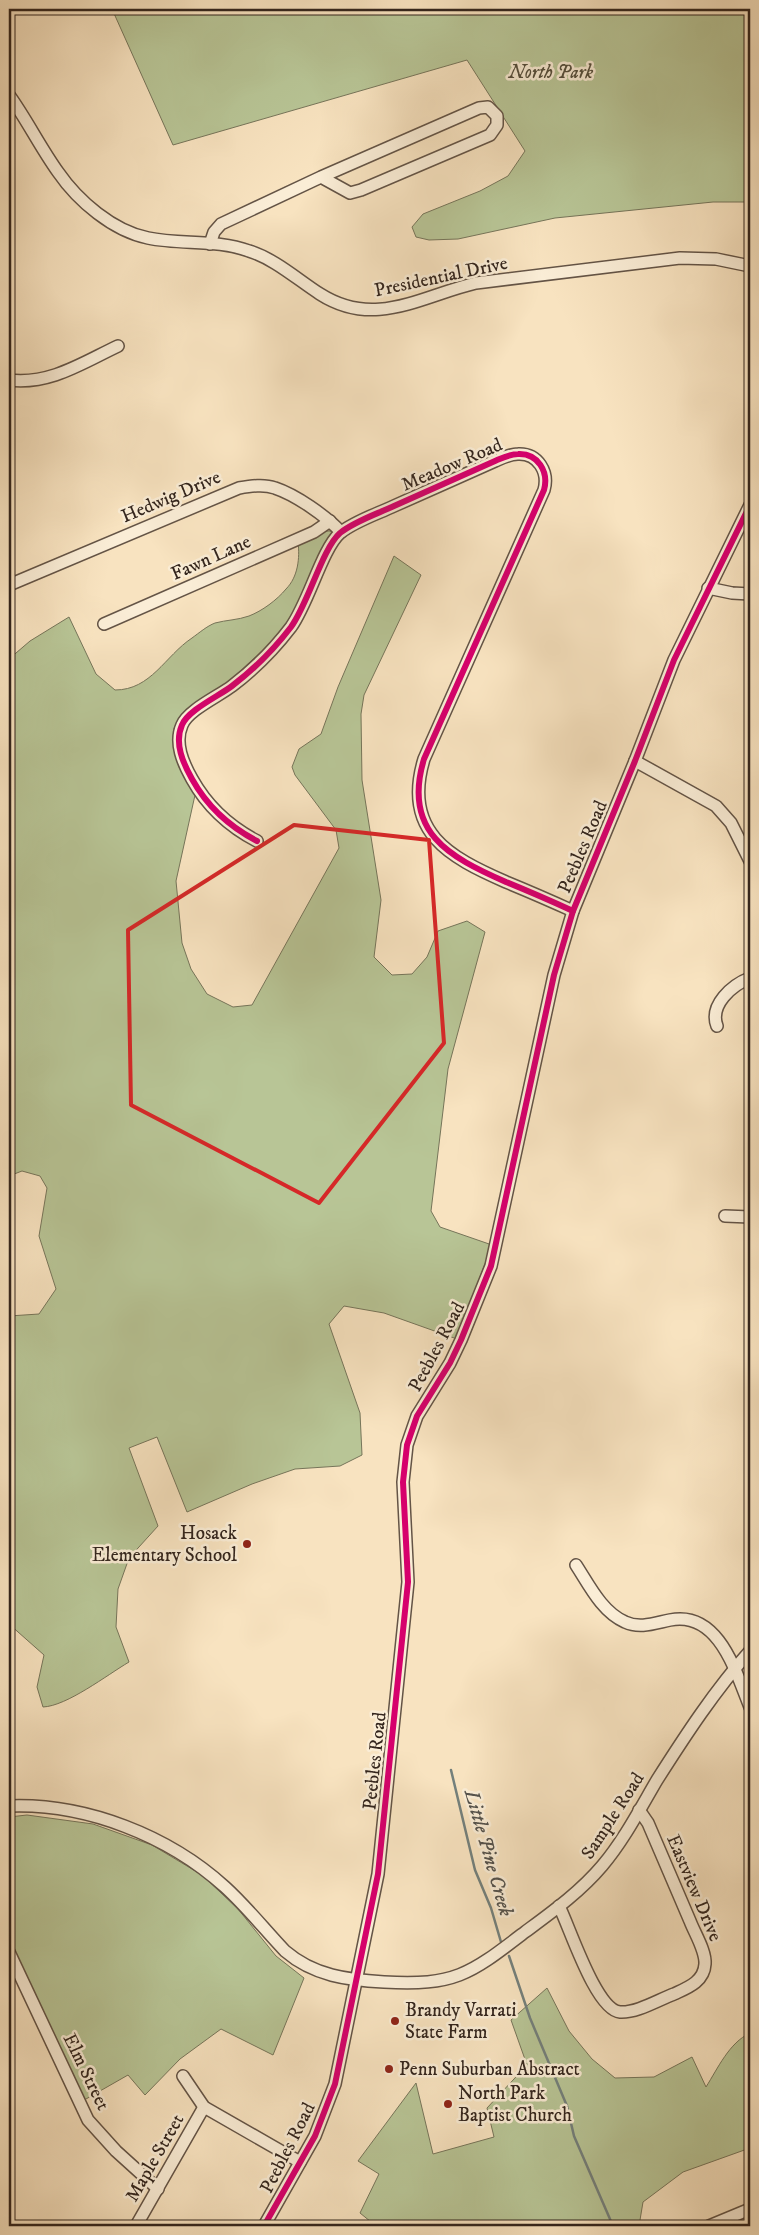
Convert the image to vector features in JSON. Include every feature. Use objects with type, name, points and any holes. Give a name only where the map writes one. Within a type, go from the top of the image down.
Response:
[{"type":"street","name":"Presidential Drive","points":[[9,95],[64,180],[110,221],[128,232],[149,238],[210,244],[252,251],[331,300],[364,310],[393,309],[450,289],[476,283],[660,260],[705,258],[750,266]]},
{"type":"street","points":[[210,244],[214,232],[221,224],[321,177],[479,108],[488,107],[497,116],[497,125],[490,135],[355,192],[350,193],[321,177]]},
{"type":"street","points":[[9,380],[28,382],[51,378],[118,346]]},
{"type":"street","name":"Meadow Road","points":[[257,841],[242,834],[217,813],[195,785],[180,751],[180,731],[187,718],[234,686],[288,630],[309,597],[330,547],[341,532],[370,516],[510,455],[526,454],[536,460],[543,468],[546,478],[544,490],[424,759],[419,788],[426,822],[446,851],[475,868],[573,911]]},
{"type":"street","name":"Hedwig Drive","points":[[9,584],[239,488],[274,487],[330,520],[341,532]]},
{"type":"street","name":"Peebles Road","points":[[264,2226],[314,2136],[335,2084],[378,1874],[405,1617],[408,1559],[403,1482],[407,1445],[417,1416],[458,1348],[491,1266],[554,975],[573,911],[635,761],[674,660],[750,505]]},
{"type":"street","name":"Fawn Lane","points":[[104,624],[314,532],[330,520]]},
{"type":"street","points":[[708,588],[732,593],[750,594]]},
{"type":"street","points":[[635,761],[716,806],[731,823],[750,861]]},
{"type":"street","points":[[717,1026],[715,1014],[718,1006],[737,985],[750,978]]},
{"type":"street","points":[[725,1216],[750,1217]]},
{"type":"street","points":[[576,1565],[602,1604],[616,1618],[638,1626],[679,1618],[699,1622],[716,1638],[735,1668],[750,1707]]},
{"type":"street","name":"Sample Road","points":[[9,1806],[47,1808],[86,1815],[121,1825],[165,1845],[199,1866],[225,1887],[296,1961],[328,1975],[356,1980],[428,1983],[454,1978],[488,1961],[582,1887],[604,1865],[671,1758],[735,1668],[750,1651]]},
{"type":"street","name":"Eastview Drive","points":[[559,1906],[595,1989],[605,2005],[612,2010],[623,2012],[639,2008],[685,1990],[698,1980],[705,1966],[699,1942],[648,1823],[639,1810]]},
{"type":"street","name":"Elm Street","points":[[9,1952],[88,2120],[116,2152],[158,2189]]},
{"type":"street","points":[[183,2076],[204,2107],[300,2162]]},
{"type":"street","name":"Maple Street","points":[[136,2226],[204,2107]]},
{"type":"street","points":[[709,2226],[750,2209]]},
{"type":"highlighted area","points":[[294,825],[429,840],[444,1043],[319,1203],[131,1105],[128,930]]},
{"type":"green space","name":"North Park","points":[[112,9],[750,9],[750,202],[713,202],[555,218],[458,239],[429,240],[416,237],[412,227],[423,214],[480,191],[508,176],[525,151],[467,60],[173,145]]},
{"type":"green space","points":[[323,531],[331,531],[333,536],[304,597],[280,634],[233,678],[182,717],[174,728],[173,740],[179,763],[195,795],[176,881],[182,943],[191,969],[207,994],[233,1007],[252,1005],[339,848],[336,830],[295,775],[292,767],[299,749],[321,734],[338,687],[394,556],[421,575],[364,695],[361,714],[362,780],[381,900],[374,957],[392,975],[412,974],[427,957],[438,931],[467,921],[485,932],[448,1069],[431,1211],[440,1227],[492,1245],[457,1339],[384,1313],[344,1306],[329,1324],[360,1413],[362,1455],[340,1466],[295,1469],[252,1484],[187,1512],[157,1437],[129,1448],[158,1526],[129,1558],[118,1589],[116,1627],[129,1662],[75,1696],[43,1707],[37,1687],[44,1655],[9,1624],[9,1316],[39,1314],[56,1289],[39,1236],[47,1188],[40,1176],[22,1171],[9,1176],[9,659],[30,641],[69,617],[96,674],[115,690],[128,689],[157,671],[182,645],[209,626],[249,616],[274,601],[290,584],[296,573],[299,554],[298,542]]},
{"type":"green space","points":[[27,1815],[93,1824],[152,1845],[202,1875],[238,1909],[276,1956],[304,1978],[273,2055],[221,2029],[180,2059],[145,2095],[128,2075],[79,2103],[9,1952],[9,1817]]},
{"type":"green space","points":[[547,1988],[569,2031],[592,2059],[615,2078],[654,2077],[692,2057],[706,2087],[730,2049],[750,2033],[750,2148],[683,2172],[643,2202],[639,2226],[376,2226],[360,2213],[379,2174],[358,2161],[416,2083],[433,2154],[494,2137],[487,2108],[527,2065],[511,2020]]},
{"type":"waterway","name":"Little Pine Creek","points":[[451,1770],[475,1870],[491,1908],[501,1942]]},
{"type":"waterway","name":"Little Pine Creek","points":[[509,1956],[530,2018],[567,2106],[574,2136],[613,2226]]},
{"type":"cycle path","points":[[257,841],[220,815],[192,779],[179,746],[180,732],[185,719],[240,680],[285,635],[298,616],[327,551],[340,533],[366,518],[500,459],[518,454],[525,455],[536,460],[543,470],[545,477],[544,490],[424,759],[419,784],[420,806],[425,823],[435,839],[449,851],[485,873],[573,911]]},
{"type":"cycle path","points":[[264,2226],[315,2136],[335,2084],[378,1874],[408,1582],[403,1482],[407,1445],[417,1416],[450,1363],[461,1340],[491,1266],[554,975],[573,911],[635,761],[674,660],[750,505]]},
{"type":"place","name":"Hosack Elementary School","points":[[247,1544]]},
{"type":"place","name":"Brandy Varrati State Farm","points":[[395,2021]]},
{"type":"place","name":"Penn Suburban Abstract","points":[[389,2069]]},
{"type":"place","name":"North Park Baptist Church","points":[[448,2104]]}]
